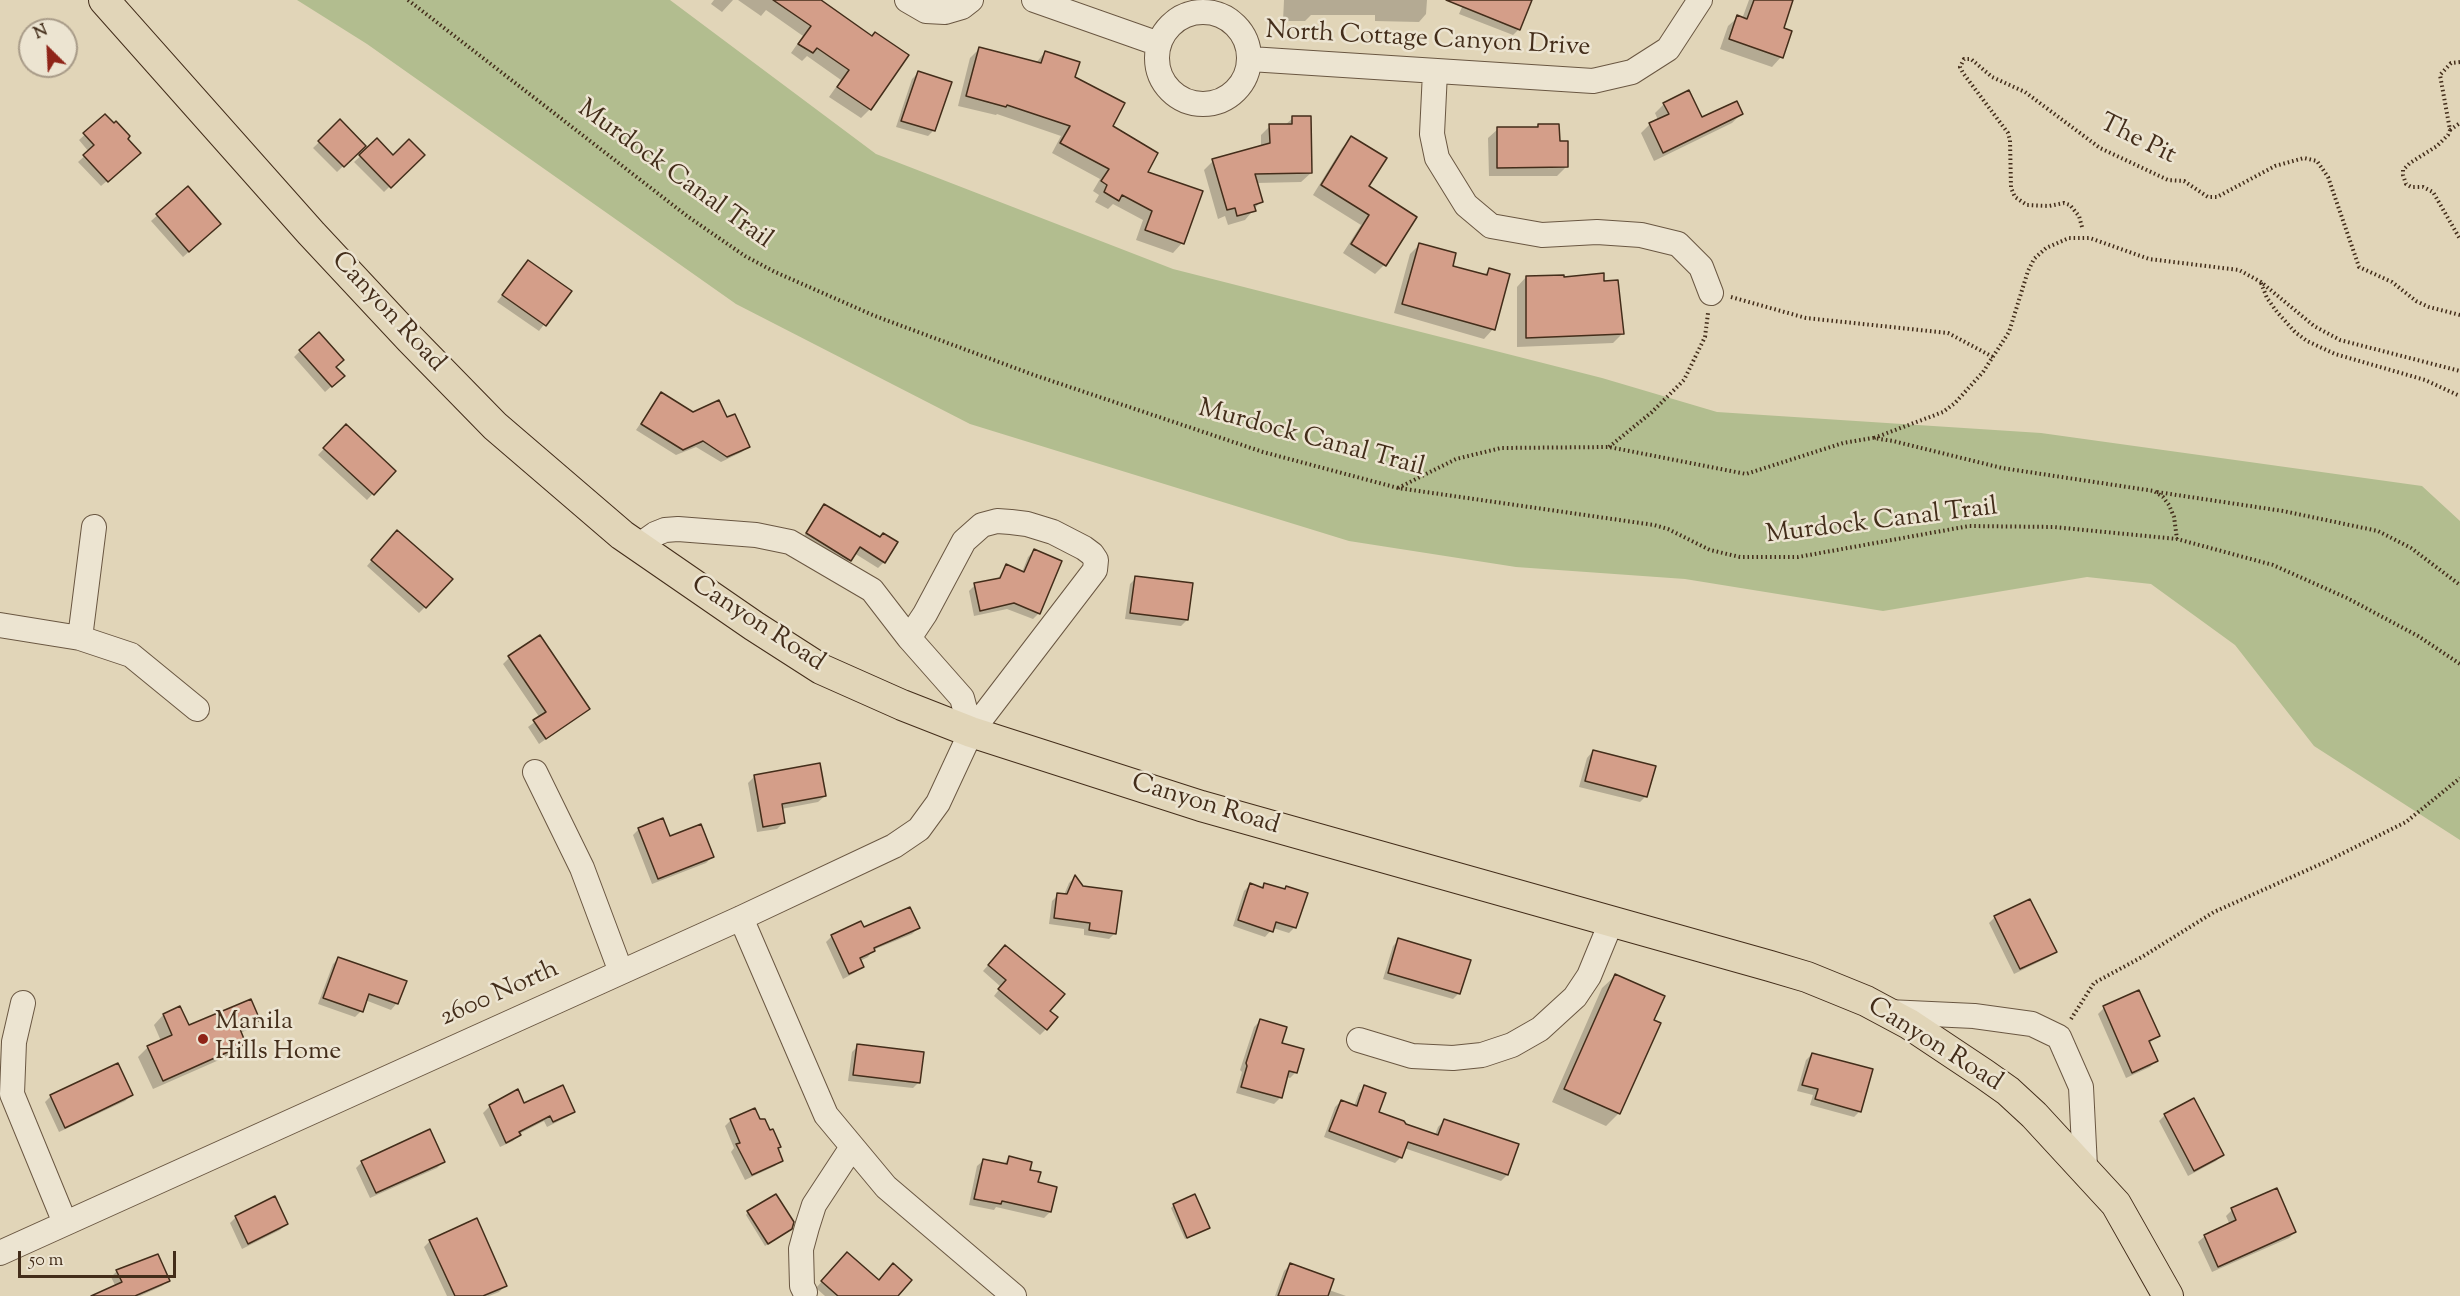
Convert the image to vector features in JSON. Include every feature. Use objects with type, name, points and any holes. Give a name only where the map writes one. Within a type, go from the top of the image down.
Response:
[{"type":"main road","name":"Canyon Road","points":[[104,0],[311,233],[495,426],[638,546],[821,669],[902,705],[971,732],[1229,815],[1612,920],[1807,978],[1866,1001],[1930,1037],[2008,1091],[2085,1167],[2116,1204],[2168,1296]]},
{"type":"street","points":[[907,0],[926,11],[945,12],[962,7],[971,0]]},
{"type":"street","points":[[1034,0],[1159,44]]},
{"type":"street","name":"North Cottage Canyon Drive","points":[[1250,59],[1593,81],[1632,72],[1668,49],[1700,0]]},
{"type":"street","name":"North Cottage Canyon Drive","points":[[1204,12],[1218,14],[1231,21],[1242,32],[1248,45],[1250,59],[1243,82],[1226,99],[1211,104],[1195,104],[1180,99],[1168,88],[1160,75],[1156,59],[1159,44],[1166,30],[1176,20],[1189,14],[1204,12]]},
{"type":"street","points":[[1435,72],[1432,134],[1437,158],[1466,205],[1491,226],[1542,235],[1597,232],[1641,235],[1678,244],[1701,267],[1711,293]]},
{"type":"street","name":"2600 North","points":[[0,1253],[741,918],[894,846],[919,829],[938,803],[971,732],[1095,570],[1096,560],[1092,554],[1053,532],[1028,524],[997,521],[982,525],[964,541],[925,614],[909,638]]},
{"type":"street","points":[[80,638],[94,527]]},
{"type":"street","points":[[638,546],[655,534],[678,529],[756,535],[790,542],[872,590],[909,638],[962,698],[971,732]]},
{"type":"street","points":[[0,625],[80,638],[131,655],[197,709]]},
{"type":"street","points":[[535,772],[582,868],[621,972]]},
{"type":"street","points":[[741,918],[826,1115],[885,1187],[1014,1296]]},
{"type":"street","points":[[1359,1040],[1412,1056],[1453,1058],[1482,1055],[1512,1045],[1540,1029],[1575,997],[1589,976],[1612,920]]},
{"type":"street","points":[[23,1004],[14,1042],[12,1094],[65,1223]]},
{"type":"street","points":[[1887,1012],[1974,1016],[2032,1024],[2059,1037],[2081,1087],[2085,1167]]},
{"type":"street","points":[[805,1292],[802,1286],[801,1250],[814,1205],[852,1147]]},
{"type":"path","name":"Murdock Canal Trail","points":[[408,0],[687,216],[775,272],[875,316],[1045,378],[1263,452],[1398,488],[1654,525],[1717,552],[1755,558],[1798,557],[1859,548],[1969,526],[2054,527],[2177,539],[2273,565],[2347,598],[2418,636],[2460,664]]},
{"type":"path","name":"The Pit","points":[[2082,227],[2079,216],[2070,205],[2064,203],[2049,206],[2027,204],[2015,197],[2011,188],[2008,133],[1963,73],[1960,67],[1964,59],[1971,58],[1992,77],[2025,92],[2100,148],[2168,180],[2184,181],[2208,197],[2217,197],[2275,166],[2304,158],[2317,161],[2328,177],[2359,267],[2392,282],[2416,301],[2460,315]]},
{"type":"path","points":[[2450,130],[2440,75],[2451,63],[2460,62]]},
{"type":"path","points":[[2460,123],[2450,130],[2444,140],[2407,167],[2403,175],[2406,184],[2411,187],[2423,187],[2433,192],[2460,239]]},
{"type":"path","points":[[1398,488],[1456,459],[1501,448],[1609,447],[1746,474],[1843,443],[1873,438],[1943,412],[1954,404],[1993,357],[2009,332],[2034,259],[2051,245],[2069,238],[2090,238],[2149,259],[2239,270],[2261,282],[2314,326],[2340,340],[2460,371]]},
{"type":"path","points":[[2261,282],[2267,298],[2277,312],[2295,332],[2307,341],[2335,354],[2426,380],[2460,396]]},
{"type":"path","points":[[1609,447],[1652,412],[1684,380],[1705,337],[1711,293],[1753,302],[1806,318],[1948,333],[1993,357]]},
{"type":"path","points":[[1873,438],[2002,468],[2283,511],[2378,531],[2411,548],[2460,585]]},
{"type":"path","points":[[2154,491],[2169,505],[2174,517],[2177,539]]},
{"type":"path","points":[[2059,1037],[2094,983],[2142,957],[2214,912],[2323,863],[2406,822],[2460,778]]},
{"type":"green space","points":[[297,0],[670,0],[876,154],[1173,269],[1602,378],[1717,412],[2041,433],[2422,486],[2460,521],[2460,840],[2314,746],[2235,645],[2151,584],[2087,577],[1883,611],[1685,579],[1516,567],[1349,541],[970,424],[736,304],[367,44]]},
{"type":"building","points":[[773,0],[821,0],[872,36],[875,32],[909,55],[871,110],[837,87],[849,70],[817,48],[813,53],[798,44],[811,26]]},
{"type":"building","points":[[1446,0],[1532,0],[1520,30]]},
{"type":"building","points":[[1754,0],[1793,0],[1784,28],[1792,31],[1783,58],[1729,39],[1737,15],[1747,19]]},
{"type":"building","points":[[979,47],[1041,63],[1045,51],[1080,62],[1075,77],[1125,103],[1113,126],[1158,153],[1148,172],[1203,191],[1184,244],[1145,230],[1152,211],[1122,195],[1119,201],[1104,192],[1107,185],[1101,181],[1109,169],[1060,143],[1070,126],[1007,105],[1006,107],[966,96]]},
{"type":"building","points":[[918,71],[952,82],[935,131],[901,121]]},
{"type":"building","points":[[1689,90],[1702,117],[1737,101],[1743,114],[1663,153],[1649,123],[1669,114],[1663,103]]},
{"type":"building","points":[[105,114],[114,123],[116,121],[130,136],[128,139],[141,153],[108,182],[83,155],[94,145],[83,133]]},
{"type":"building","points":[[1292,116],[1311,116],[1312,173],[1255,174],[1263,202],[1254,205],[1256,211],[1237,216],[1235,208],[1227,210],[1212,159],[1270,143],[1269,124],[1292,124]]},
{"type":"building","points":[[340,119],[366,146],[344,167],[318,141]]},
{"type":"building","points":[[1538,124],[1559,124],[1560,141],[1568,141],[1568,167],[1497,168],[1497,127],[1538,127]]},
{"type":"building","points":[[1351,136],[1387,158],[1369,186],[1417,217],[1386,266],[1351,244],[1369,215],[1321,185]]},
{"type":"building","points":[[377,138],[393,155],[409,139],[425,155],[391,188],[359,155]]},
{"type":"building","points":[[188,186],[221,224],[189,252],[156,214]]},
{"type":"building","points":[[1419,243],[1456,253],[1453,266],[1487,275],[1489,268],[1510,274],[1495,330],[1402,304]]},
{"type":"building","points":[[528,260],[572,291],[546,326],[502,295]]},
{"type":"building","points":[[1604,273],[1604,281],[1618,280],[1624,334],[1526,338],[1526,276],[1564,275],[1564,277]]},
{"type":"building","points":[[319,332],[344,360],[336,367],[345,376],[332,387],[299,350]]},
{"type":"building","points":[[661,392],[693,412],[719,400],[727,417],[735,414],[750,447],[727,457],[703,441],[683,450],[641,424]]},
{"type":"building","points":[[346,424],[396,471],[374,495],[323,448]]},
{"type":"building","points":[[824,504],[880,537],[883,533],[898,542],[885,563],[860,547],[851,561],[806,533]]},
{"type":"building","points":[[397,530],[453,579],[426,608],[371,560]]},
{"type":"building","points":[[1034,549],[1062,561],[1040,614],[1014,603],[980,611],[974,583],[1000,578],[1006,564],[1024,572]]},
{"type":"building","points":[[1135,576],[1193,583],[1188,620],[1130,613]]},
{"type":"building","points":[[540,635],[590,709],[546,739],[533,720],[546,712],[508,656]]},
{"type":"building","points":[[1593,750],[1656,766],[1647,797],[1585,781]]},
{"type":"building","points":[[820,763],[826,796],[782,804],[785,823],[763,827],[754,775]]},
{"type":"building","points":[[663,818],[670,836],[701,824],[714,857],[658,879],[638,828]]},
{"type":"building","points":[[1075,875],[1083,886],[1122,891],[1116,934],[1089,930],[1090,923],[1054,918],[1057,893],[1067,894]]},
{"type":"building","points":[[1250,883],[1263,888],[1264,883],[1285,889],[1286,886],[1308,893],[1296,928],[1276,922],[1273,932],[1238,920]]},
{"type":"building","points":[[2030,899],[2057,952],[2020,969],[1994,916]]},
{"type":"building","points":[[910,907],[920,928],[874,948],[875,951],[860,958],[864,967],[849,974],[831,935],[861,921],[864,927]]},
{"type":"building","points":[[1398,938],[1471,960],[1460,994],[1388,973]]},
{"type":"building","points":[[1005,945],[1065,994],[1050,1011],[1058,1017],[1047,1030],[998,989],[1006,980],[988,965]]},
{"type":"building","points":[[338,957],[407,981],[398,1004],[369,994],[363,1012],[323,998]]},
{"type":"building","points":[[1615,974],[1665,996],[1654,1020],[1661,1023],[1620,1114],[1564,1089]]},
{"type":"building","points":[[2139,990],[2160,1036],[2149,1041],[2158,1061],[2132,1073],[2103,1006]]},
{"type":"building","name":"Manila Hills Home","points":[[251,999],[260,1020],[240,1029],[246,1044],[163,1081],[147,1046],[172,1035],[163,1014],[180,1006],[189,1025]]},
{"type":"building","points":[[1260,1019],[1287,1027],[1282,1043],[1304,1049],[1297,1073],[1289,1071],[1282,1098],[1241,1087]]},
{"type":"building","points":[[857,1044],[924,1052],[920,1083],[853,1075]]},
{"type":"building","points":[[1812,1053],[1873,1069],[1861,1112],[1815,1099],[1818,1089],[1802,1085]]},
{"type":"building","points":[[118,1063],[133,1095],[65,1128],[50,1095]]},
{"type":"building","points":[[563,1085],[575,1112],[553,1122],[550,1116],[519,1132],[521,1135],[506,1143],[489,1105],[518,1089],[524,1103]]},
{"type":"building","points":[[1364,1085],[1386,1093],[1379,1112],[1404,1121],[1406,1124],[1438,1135],[1444,1119],[1519,1144],[1508,1175],[1408,1142],[1402,1158],[1329,1131],[1341,1100],[1357,1106]]},
{"type":"building","points":[[2194,1098],[2224,1155],[2194,1171],[2164,1114]]},
{"type":"building","points":[[755,1108],[760,1119],[765,1119],[770,1130],[773,1129],[781,1147],[778,1148],[783,1161],[752,1175],[736,1144],[740,1143],[730,1119]]},
{"type":"building","points":[[430,1129],[445,1162],[376,1193],[361,1161]]},
{"type":"building","points":[[1009,1156],[1032,1162],[1030,1170],[1041,1172],[1038,1182],[1057,1187],[1051,1212],[1002,1201],[1001,1204],[974,1199],[983,1159],[1007,1164]]},
{"type":"building","points":[[2277,1188],[2296,1232],[2218,1267],[2204,1235],[2236,1220],[2231,1208]]},
{"type":"building","points":[[776,1194],[794,1222],[792,1229],[768,1244],[747,1211]]},
{"type":"building","points":[[1195,1194],[1210,1228],[1187,1238],[1173,1204]]},
{"type":"building","points":[[275,1196],[288,1224],[248,1244],[235,1216]]},
{"type":"building","points":[[477,1218],[507,1286],[483,1296],[455,1296],[429,1240]]},
{"type":"building","points":[[847,1252],[879,1280],[893,1263],[912,1280],[898,1296],[838,1296],[821,1281]]},
{"type":"building","points":[[158,1254],[170,1281],[135,1296],[91,1296],[122,1282],[116,1270]]},
{"type":"building","points":[[1290,1263],[1334,1279],[1328,1296],[1278,1296]]},
{"type":"place","name":"Manila Hills Home","points":[[203,1039]]}]
